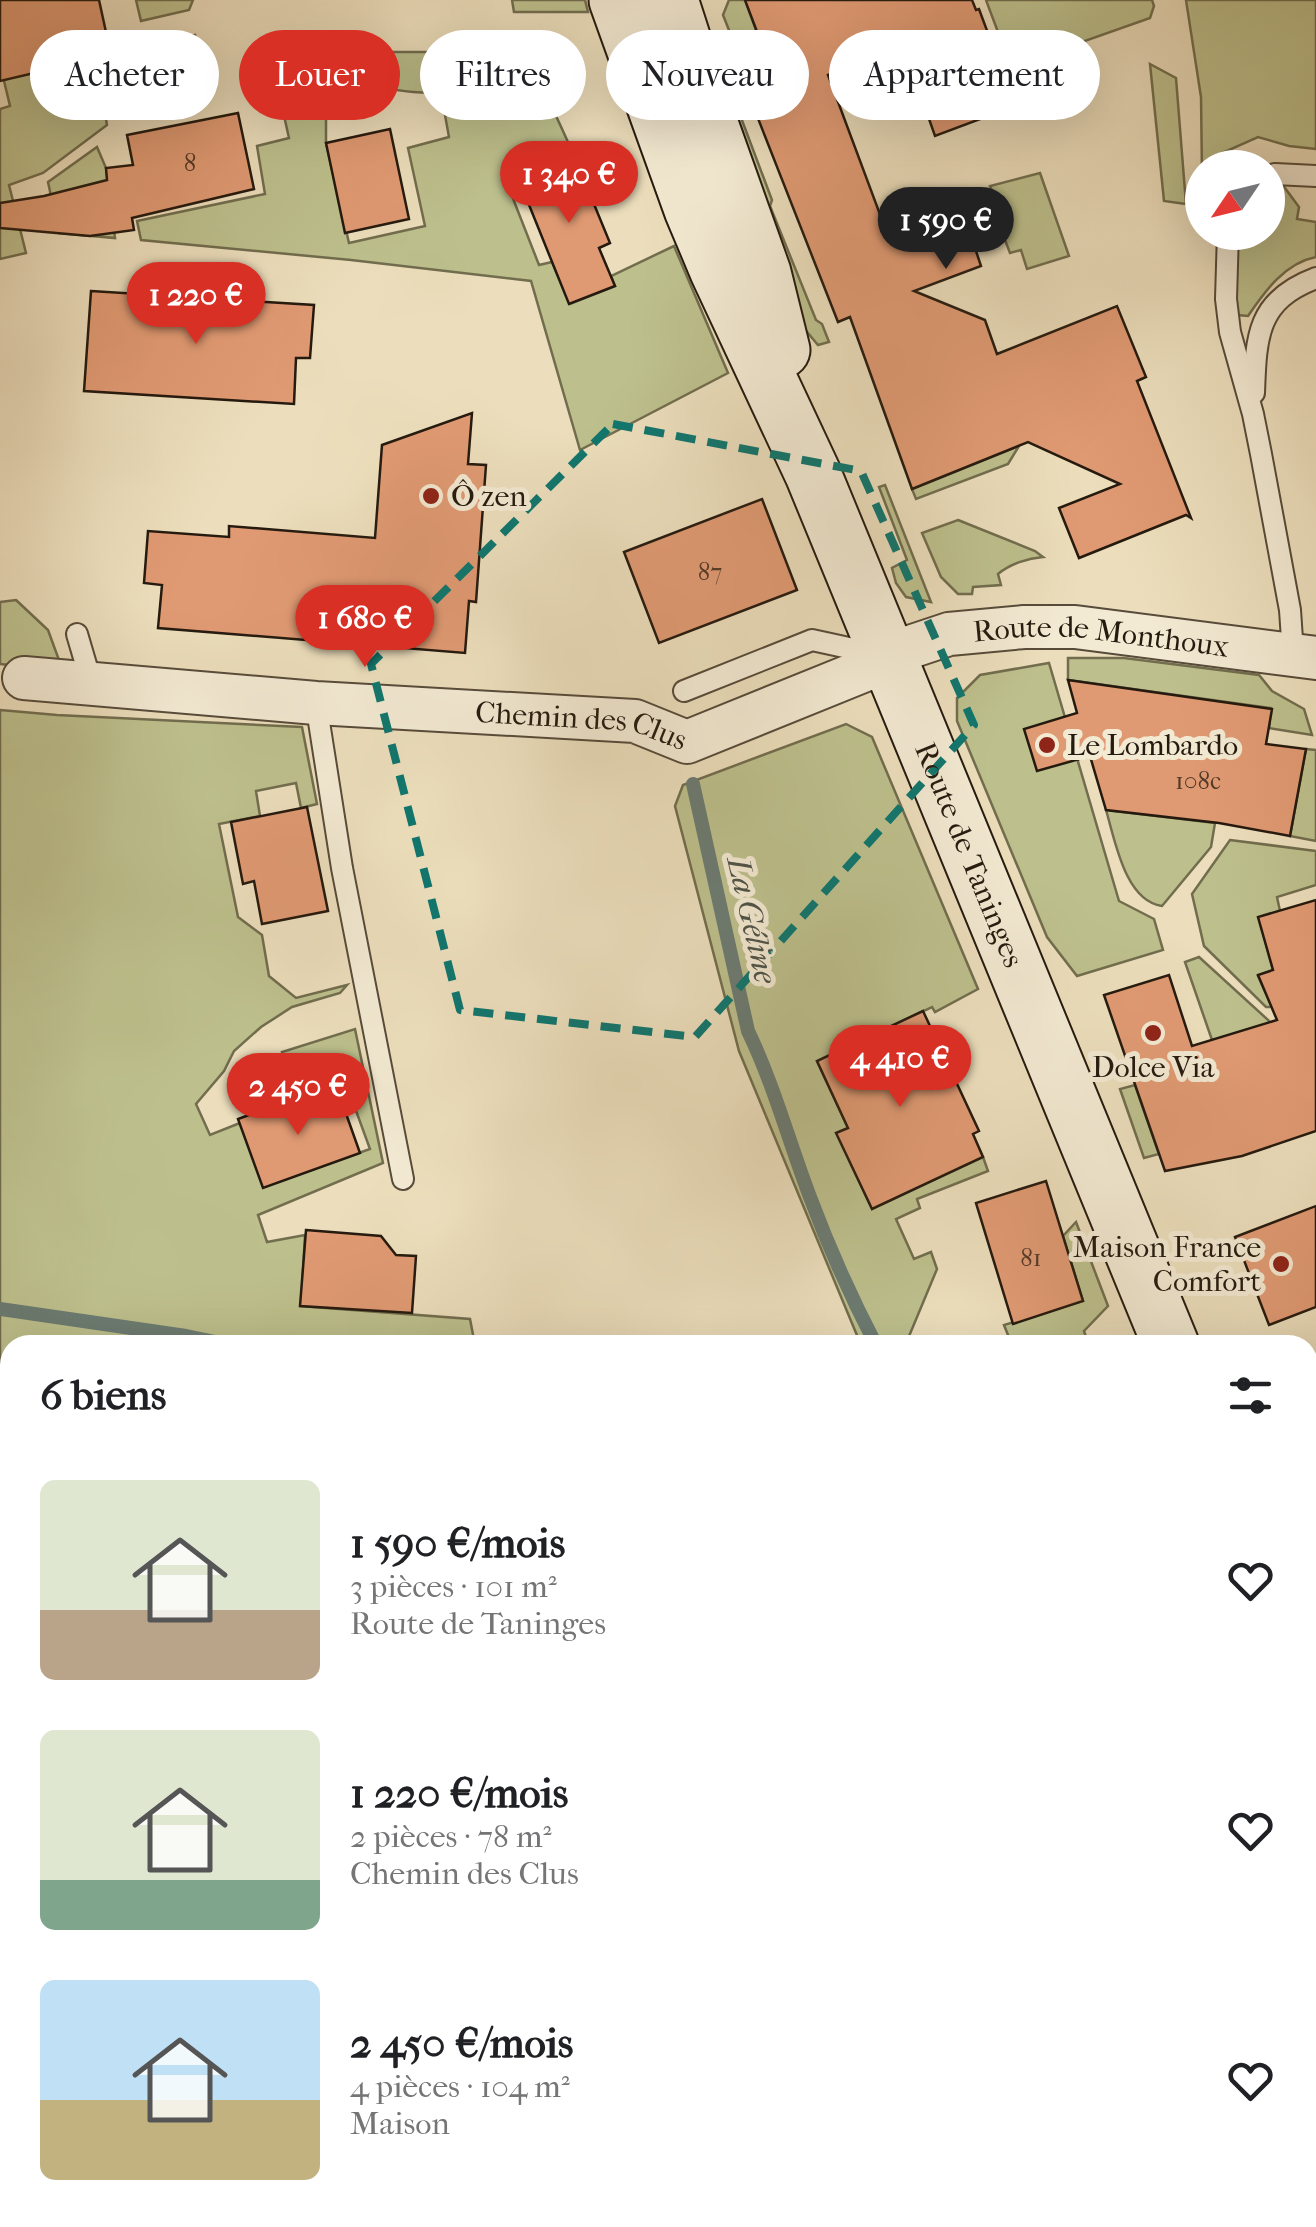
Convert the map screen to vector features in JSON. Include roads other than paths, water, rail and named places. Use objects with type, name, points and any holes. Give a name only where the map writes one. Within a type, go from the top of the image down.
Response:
[{"type":"main road","name":"Route de Taninges","points":[[617,0],[698,224],[813,474],[1167,1335]]},
{"type":"main road","name":"Route de Taninges","points":[[670,0],[762,273],[813,474]]},
{"type":"street","name":"Route de Monthoux","points":[[889,656],[949,634],[1046,627],[1076,627],[1304,656]]},
{"type":"street","name":"Chemin des Clus","points":[[24,678],[316,704],[635,722],[687,742],[864,670],[889,656]]},
{"type":"lane","points":[[1285,174],[1316,176]]},
{"type":"lane","points":[[1227,250],[1230,332],[1252,414],[1290,610],[1304,656]]},
{"type":"lane","points":[[1252,414],[1256,354],[1265,317],[1278,298],[1316,278]]},
{"type":"lane","points":[[76,634],[92,685]]},
{"type":"lane","points":[[684,691],[812,640],[889,656]]},
{"type":"lane","points":[[316,704],[356,942],[403,1179]]},
{"type":"waterway","name":"La Géline","points":[[693,784],[748,1031],[825,1235],[871,1335]]},
{"type":"waterway","points":[[0,1309],[179,1335]]},
{"type":"place","name":"Ô zen","points":[[431,496]]},
{"type":"place","name":"Le Lombardo","points":[[1047,745]]},
{"type":"place","name":"Dolce Via","points":[[1153,1033]]},
{"type":"place","name":"Maison France Comfort","points":[[1281,1264]]}]
